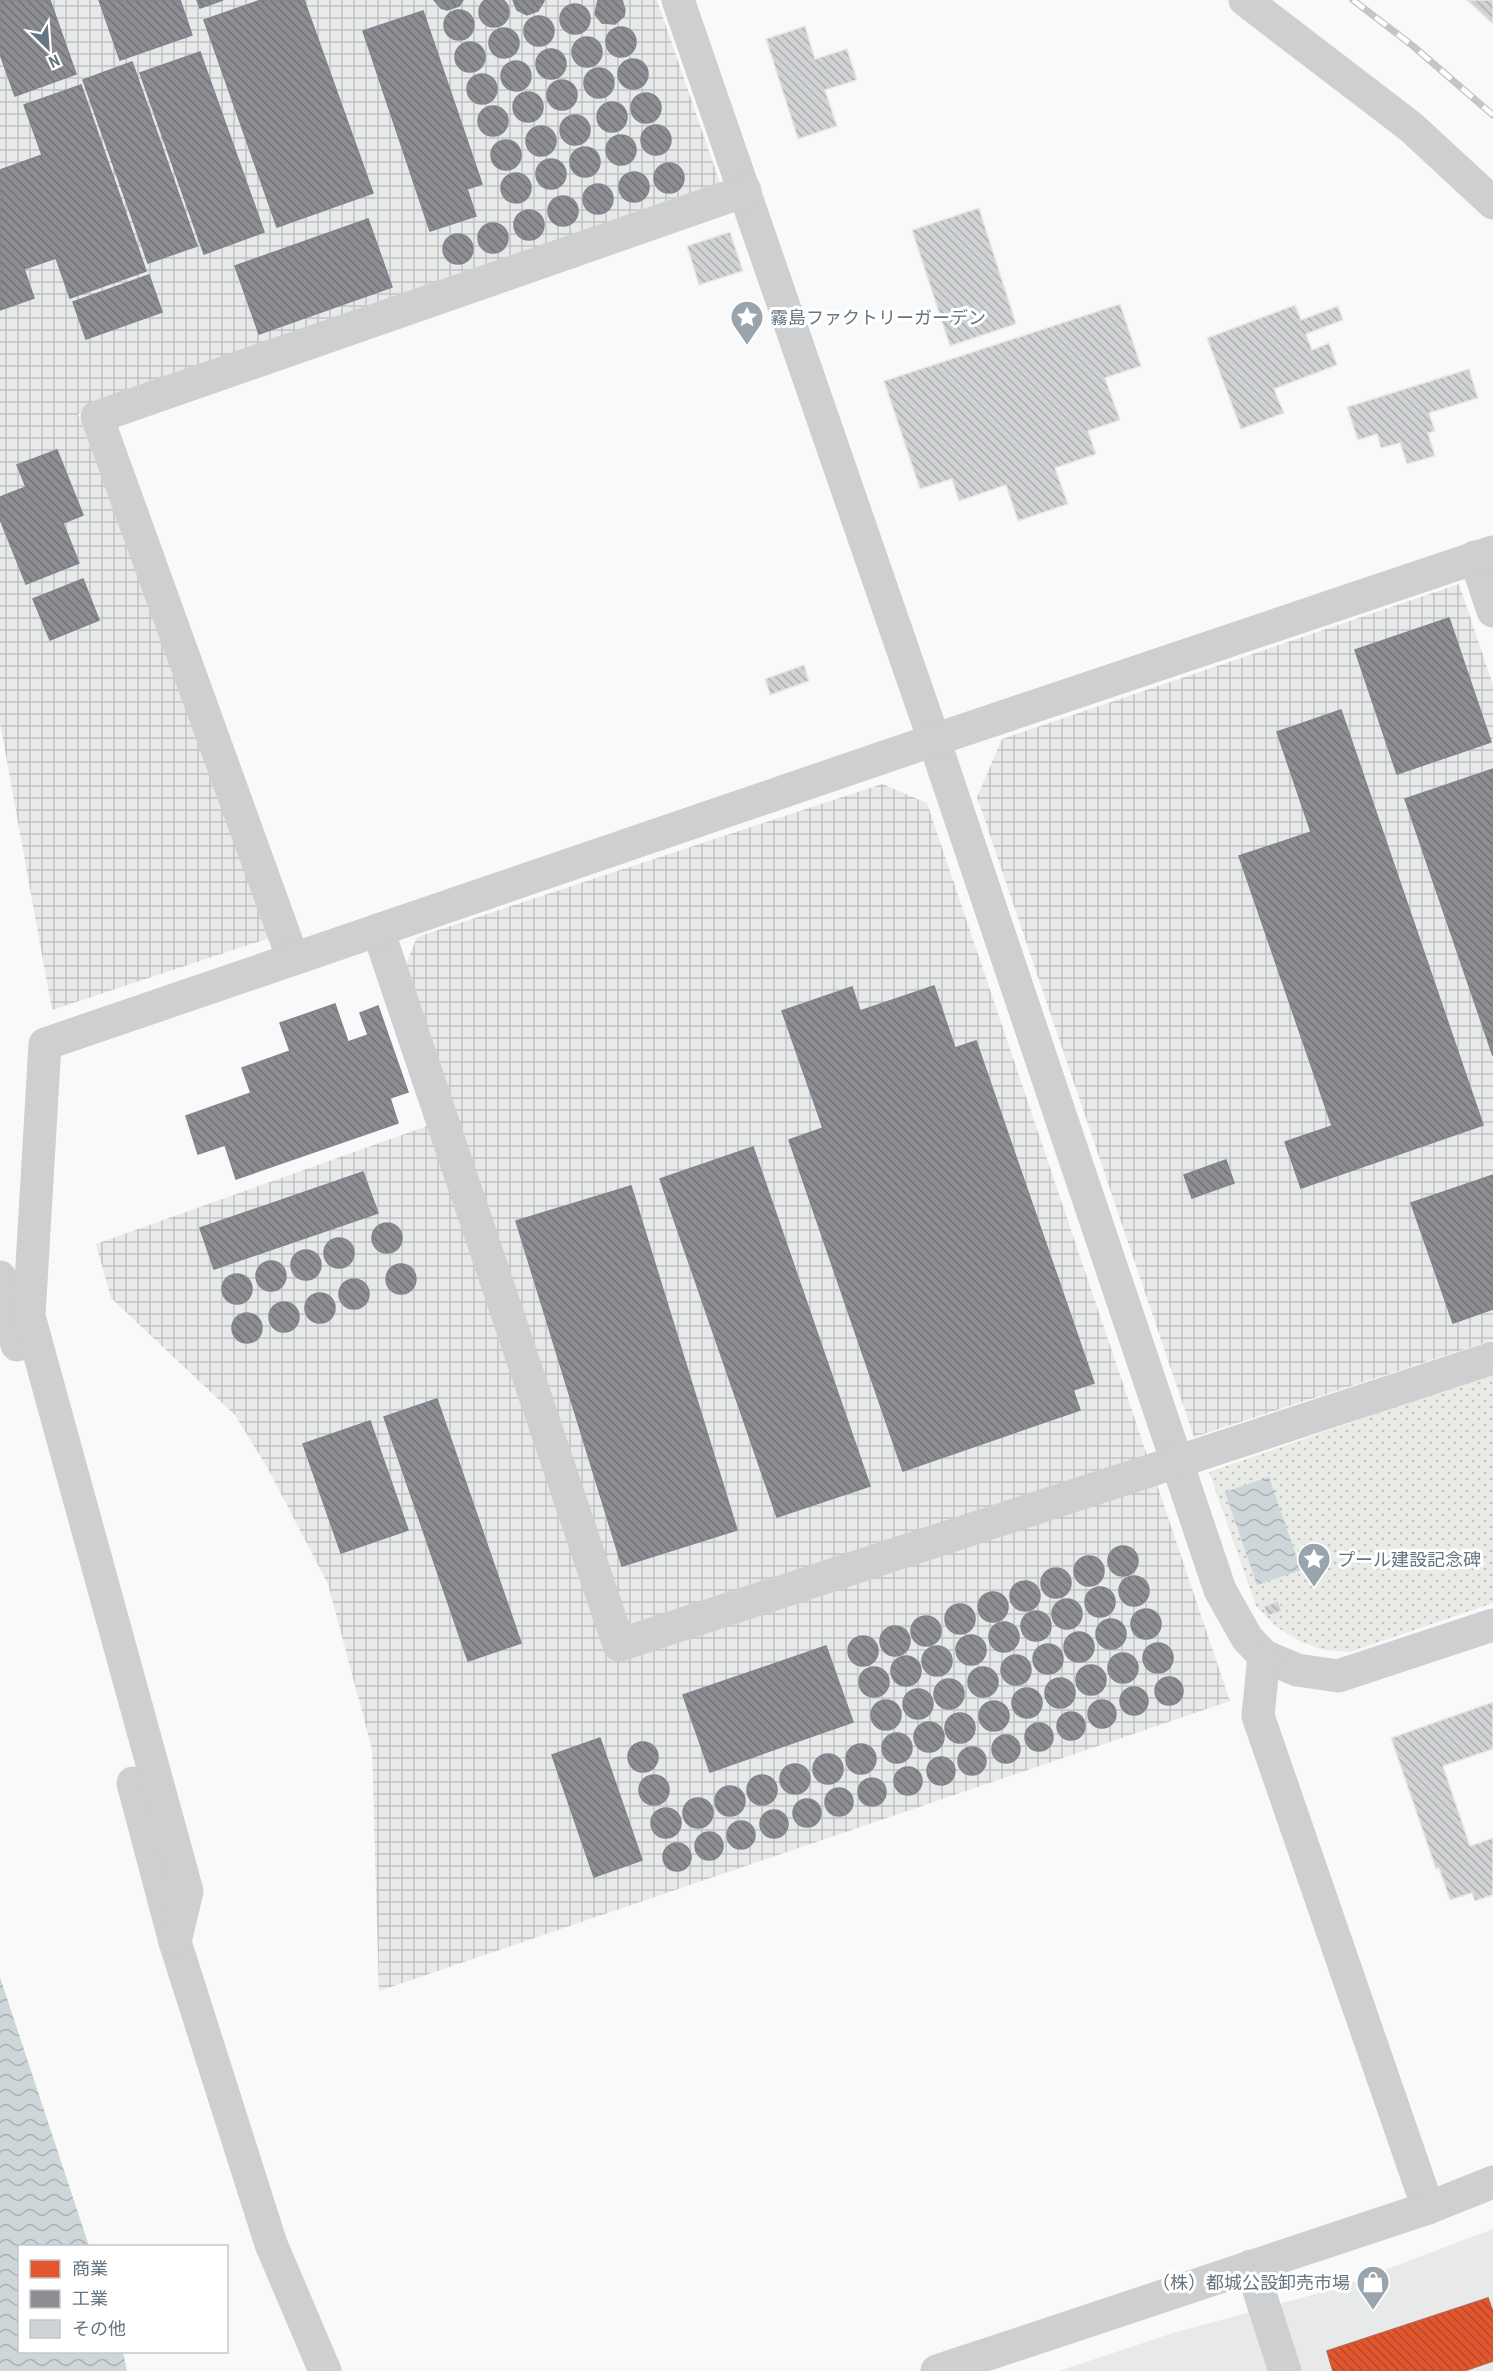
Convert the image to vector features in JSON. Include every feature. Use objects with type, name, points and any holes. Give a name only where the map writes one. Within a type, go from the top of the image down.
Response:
[{"type":"street","points":[[678,0],[934,740],[1221,1590],[1247,1638],[1264,1656],[1298,1670],[1338,1676],[1493,1625]]},
{"type":"street","points":[[1245,0],[1411,128],[1493,202]]},
{"type":"street","points":[[293,959],[97,417],[745,191]]},
{"type":"street","points":[[176,1942],[186,1891],[29,1316],[45,1044],[1484,554],[1493,611]]},
{"type":"street","points":[[378,930],[619,1645],[1493,1358]]},
{"type":"street","points":[[0,1277],[176,1942],[271,2244],[326,2371]]},
{"type":"street","points":[[1264,1656],[1258,1716],[1428,2208]]},
{"type":"street","points":[[938,2371],[1428,2208],[1493,2182]]},
{"type":"street","points":[[1251,2266],[1285,2371]]},
{"type":"shaded area","points":[[0,0],[657,0],[720,183],[78,414],[273,937],[52,1010],[0,723]]},
{"type":"shaded area","points":[[1459,584],[1493,685],[1493,1340],[1194,1437],[977,797],[1002,739]]},
{"type":"shaded area","points":[[882,784],[927,803],[1230,1701],[379,1991],[372,1749],[328,1584],[267,1467],[235,1415],[111,1298],[96,1244],[455,1116],[404,969],[417,937]]},
{"type":"shaded area","points":[[1493,1373],[1493,1603],[1350,1652],[1324,1650],[1301,1642],[1275,1626],[1256,1606],[1209,1472]]},
{"type":"shaded area","name":"（株）都城公設卸売市場","points":[[1493,2229],[1493,2371],[1059,2371],[1173,2333],[1334,2289]]},
{"type":"water","points":[[1269,1477],[1301,1570],[1257,1585],[1225,1492]]},
{"type":"water","points":[[0,1977],[89,2245],[18,2245],[18,2353],[123,2353],[127,2371],[0,2371]]},
{"type":"building: 商業","points":[[1488,2298],[1493,2312],[1493,2361],[1464,2371],[1333,2371],[1327,2351]]},
{"type":"building: 工業","points":[[487,-1],[501,-1],[508,6],[508,18],[500,26],[488,26],[480,18],[480,6]]},
{"type":"building: 工業","points":[[0,0],[50,0],[76,74],[15,96],[0,54]]},
{"type":"building: 工業","points":[[99,0],[180,0],[192,35],[120,60]]},
{"type":"building: 工業","points":[[197,0],[223,0],[200,8]]},
{"type":"building: 工業","points":[[261,0],[304,0],[373,193],[277,227],[204,20]]},
{"type":"building: 工業","points":[[434,0],[463,0],[459,6],[447,10],[441,8]]},
{"type":"building: 工業","points":[[513,0],[544,1],[538,11],[527,15],[517,10]]},
{"type":"building: 工業","points":[[598,0],[622,0],[624,16],[615,24],[602,23],[595,14]]},
{"type":"building: 工業","points":[[575,4],[586,8],[590,19],[586,30],[575,34],[564,30],[560,19],[564,8]]},
{"type":"building: 工業","points":[[459,10],[470,14],[474,25],[470,36],[459,40],[448,36],[444,25],[448,14]]},
{"type":"building: 工業","points":[[423,11],[482,184],[467,189],[476,216],[430,231],[363,31]]},
{"type":"building: 工業","points":[[539,16],[550,20],[554,31],[550,42],[539,46],[528,42],[524,31],[528,20]]},
{"type":"building: 工業","points":[[621,27],[632,31],[636,42],[632,53],[621,57],[610,53],[606,42],[610,31]]},
{"type":"building: 工業","points":[[504,28],[515,32],[519,43],[515,54],[504,58],[493,54],[489,43],[493,32]]},
{"type":"building: 工業","points":[[587,37],[598,41],[602,52],[598,63],[587,67],[576,63],[572,52],[576,41]]},
{"type":"building: 工業","points":[[470,42],[481,46],[485,57],[481,68],[470,72],[459,68],[455,57],[459,46]]},
{"type":"building: 工業","points":[[551,49],[562,53],[566,64],[562,75],[551,79],[540,75],[536,64],[540,53]]},
{"type":"building: 工業","points":[[200,52],[264,232],[204,254],[140,73]]},
{"type":"building: 工業","points":[[633,59],[644,63],[648,74],[644,85],[633,89],[622,85],[618,74],[622,63]]},
{"type":"building: 工業","points":[[516,61],[527,65],[531,76],[527,87],[516,91],[505,87],[501,76],[505,65]]},
{"type":"building: 工業","points":[[132,62],[197,246],[148,263],[83,80]]},
{"type":"building: 工業","points":[[599,68],[610,72],[614,83],[610,94],[599,98],[588,94],[584,83],[588,72]]},
{"type":"building: 工業","points":[[482,74],[493,78],[497,89],[493,100],[482,104],[471,100],[467,89],[471,78]]},
{"type":"building: 工業","points":[[562,80],[573,84],[577,95],[573,106],[562,110],[551,106],[547,95],[551,84]]},
{"type":"building: 工業","points":[[81,85],[146,271],[70,298],[56,258],[24,269],[34,298],[0,310],[0,170],[42,155],[24,105]]},
{"type":"building: 工業","points":[[528,92],[539,96],[543,107],[539,118],[528,122],[517,118],[513,107],[517,96]]},
{"type":"building: 工業","points":[[646,93],[657,97],[661,108],[657,119],[646,123],[635,119],[631,108],[635,97]]},
{"type":"building: 工業","points":[[612,102],[623,106],[627,117],[623,128],[612,132],[601,128],[597,117],[601,106]]},
{"type":"building: 工業","points":[[493,106],[504,110],[508,121],[504,132],[493,136],[482,132],[478,121],[482,110]]},
{"type":"building: 工業","points":[[575,115],[586,119],[590,130],[586,141],[575,145],[564,141],[560,130],[564,119]]},
{"type":"building: 工業","points":[[656,125],[667,129],[671,140],[667,151],[656,155],[645,151],[641,140],[645,129]]},
{"type":"building: 工業","points":[[541,126],[552,130],[556,141],[552,152],[541,156],[530,152],[526,141],[530,130]]},
{"type":"building: 工業","points":[[621,135],[632,139],[636,150],[632,161],[621,165],[610,161],[606,150],[610,139]]},
{"type":"building: 工業","points":[[506,140],[517,144],[521,155],[517,166],[506,170],[495,166],[491,155],[495,144]]},
{"type":"building: 工業","points":[[585,147],[596,151],[600,162],[596,173],[585,177],[574,173],[570,162],[574,151]]},
{"type":"building: 工業","points":[[551,159],[562,163],[566,174],[562,185],[551,189],[540,185],[536,174],[540,163]]},
{"type":"building: 工業","points":[[669,163],[680,167],[684,178],[680,189],[669,193],[658,189],[654,178],[658,167]]},
{"type":"building: 工業","points":[[634,172],[645,176],[649,187],[645,198],[634,202],[623,198],[619,187],[623,176]]},
{"type":"building: 工業","points":[[516,173],[527,177],[531,188],[527,199],[516,203],[505,199],[501,188],[505,177]]},
{"type":"building: 工業","points":[[598,184],[609,188],[613,199],[609,210],[598,214],[587,210],[583,199],[587,188]]},
{"type":"building: 工業","points":[[563,196],[574,200],[578,211],[574,222],[563,226],[552,222],[548,211],[552,200]]},
{"type":"building: 工業","points":[[529,210],[540,214],[544,225],[540,236],[529,240],[518,236],[514,225],[518,214]]},
{"type":"building: 工業","points":[[368,219],[392,287],[259,334],[235,266]]},
{"type":"building: 工業","points":[[493,223],[504,227],[508,238],[504,249],[493,253],[482,249],[478,238],[482,227]]},
{"type":"building: 工業","points":[[458,234],[469,238],[473,249],[469,260],[458,264],[447,260],[443,249],[447,238]]},
{"type":"building: 工業","points":[[149,275],[162,312],[86,339],[73,302]]},
{"type":"building: 工業","points":[[57,450],[83,515],[63,523],[79,563],[26,584],[0,519],[0,497],[26,487],[17,465]]},
{"type":"building: 工業","points":[[83,579],[99,620],[50,640],[33,599]]},
{"type":"building: 工業","points":[[1449,618],[1491,742],[1397,774],[1355,650]]},
{"type":"building: 工業","points":[[1341,710],[1483,1125],[1301,1188],[1285,1142],[1332,1126],[1239,856],[1311,832],[1277,732]]},
{"type":"building: 工業","points":[[1493,769],[1493,1056],[1405,799]]},
{"type":"building: 工業","points":[[934,986],[955,1048],[976,1041],[1094,1383],[1073,1390],[1080,1410],[903,1471],[789,1140],[823,1128],[782,1011],[852,987],[860,1011]]},
{"type":"building: 工業","points":[[335,1004],[348,1042],[368,1035],[360,1013],[378,1006],[408,1092],[390,1098],[398,1123],[236,1179],[225,1145],[198,1154],[186,1116],[251,1093],[242,1068],[290,1051],[280,1023]]},
{"type":"building: 工業","points":[[753,1147],[870,1486],[777,1517],[660,1179]]},
{"type":"building: 工業","points":[[1226,1160],[1234,1183],[1192,1198],[1184,1175]]},
{"type":"building: 工業","points":[[363,1172],[378,1213],[214,1269],[200,1228]]},
{"type":"building: 工業","points":[[1493,1175],[1493,1309],[1453,1323],[1411,1203]]},
{"type":"building: 工業","points":[[631,1186],[737,1530],[622,1566],[516,1221]]},
{"type":"building: 工業","points":[[387,1223],[398,1227],[402,1238],[398,1249],[387,1253],[376,1249],[372,1238],[376,1227]]},
{"type":"building: 工業","points":[[339,1238],[350,1242],[354,1253],[350,1264],[339,1268],[328,1264],[324,1253],[328,1242]]},
{"type":"building: 工業","points":[[306,1250],[317,1254],[321,1265],[317,1276],[306,1280],[295,1276],[291,1265],[295,1254]]},
{"type":"building: 工業","points":[[271,1261],[282,1265],[286,1276],[282,1287],[271,1291],[260,1287],[256,1276],[260,1265]]},
{"type":"building: 工業","points":[[401,1264],[412,1268],[416,1279],[412,1290],[401,1294],[390,1290],[386,1279],[390,1268]]},
{"type":"building: 工業","points":[[237,1274],[248,1278],[252,1289],[248,1300],[237,1304],[226,1300],[222,1289],[226,1278]]},
{"type":"building: 工業","points":[[354,1279],[365,1283],[369,1294],[365,1305],[354,1309],[343,1305],[339,1294],[343,1283]]},
{"type":"building: 工業","points":[[320,1293],[331,1297],[335,1308],[331,1319],[320,1323],[309,1319],[305,1308],[309,1297]]},
{"type":"building: 工業","points":[[284,1302],[295,1306],[299,1317],[295,1328],[284,1332],[273,1328],[269,1317],[273,1306]]},
{"type":"building: 工業","points":[[247,1313],[258,1317],[262,1328],[258,1339],[247,1343],[236,1339],[232,1328],[236,1317]]},
{"type":"building: 工業","points":[[437,1399],[521,1643],[468,1661],[384,1417]]},
{"type":"building: 工業","points":[[370,1421],[408,1530],[341,1553],[303,1444]]},
{"type":"building: 工業","points":[[1123,1546],[1134,1550],[1138,1561],[1134,1572],[1123,1576],[1112,1572],[1108,1561],[1112,1550]]},
{"type":"building: 工業","points":[[1089,1556],[1100,1560],[1104,1571],[1100,1582],[1089,1586],[1078,1582],[1074,1571],[1078,1560]]},
{"type":"building: 工業","points":[[1056,1568],[1067,1572],[1071,1583],[1067,1594],[1056,1598],[1045,1594],[1041,1583],[1045,1572]]},
{"type":"building: 工業","points":[[1134,1576],[1145,1580],[1149,1591],[1145,1602],[1134,1606],[1123,1602],[1119,1591],[1123,1580]]},
{"type":"building: 工業","points":[[1025,1581],[1036,1585],[1040,1596],[1036,1607],[1025,1611],[1014,1607],[1010,1596],[1014,1585]]},
{"type":"building: 工業","points":[[1100,1587],[1111,1591],[1115,1602],[1111,1613],[1100,1617],[1089,1613],[1085,1602],[1089,1591]]},
{"type":"building: 工業","points":[[993,1592],[1004,1596],[1008,1607],[1004,1618],[993,1622],[982,1618],[978,1607],[982,1596]]},
{"type":"building: 工業","points":[[1067,1599],[1078,1603],[1082,1614],[1078,1625],[1067,1629],[1056,1625],[1052,1614],[1056,1603]]},
{"type":"building: 工業","points":[[960,1604],[971,1608],[975,1619],[971,1630],[960,1634],[949,1630],[945,1619],[949,1608]]},
{"type":"building: 工業","points":[[1146,1609],[1157,1613],[1161,1624],[1157,1635],[1146,1639],[1135,1635],[1131,1624],[1135,1613]]},
{"type":"building: 工業","points":[[1036,1611],[1047,1615],[1051,1626],[1047,1637],[1036,1641],[1025,1637],[1021,1626],[1025,1615]]},
{"type":"building: 工業","points":[[926,1616],[937,1620],[941,1631],[937,1642],[926,1646],[915,1642],[911,1631],[915,1620]]},
{"type":"building: 工業","points":[[1111,1619],[1122,1623],[1126,1634],[1122,1645],[1111,1649],[1100,1645],[1096,1634],[1100,1623]]},
{"type":"building: 工業","points":[[1004,1622],[1015,1626],[1019,1637],[1015,1648],[1004,1652],[993,1648],[989,1637],[993,1626]]},
{"type":"building: 工業","points":[[895,1626],[906,1630],[910,1641],[906,1652],[895,1656],[884,1652],[880,1641],[884,1630]]},
{"type":"building: 工業","points":[[1079,1632],[1090,1636],[1094,1647],[1090,1658],[1079,1662],[1068,1658],[1064,1647],[1068,1636]]},
{"type":"building: 工業","points":[[971,1635],[982,1639],[986,1650],[982,1661],[971,1665],[960,1661],[956,1650],[960,1639]]},
{"type":"building: 工業","points":[[863,1636],[874,1640],[878,1651],[874,1662],[863,1666],[852,1662],[848,1651],[852,1640]]},
{"type":"building: 工業","points":[[1158,1643],[1169,1647],[1173,1658],[1169,1669],[1158,1673],[1147,1669],[1143,1658],[1147,1647]]},
{"type":"building: 工業","points":[[1048,1644],[1059,1648],[1063,1659],[1059,1670],[1048,1674],[1037,1670],[1033,1659],[1037,1648]]},
{"type":"building: 工業","points":[[826,1646],[853,1722],[710,1772],[683,1695]]},
{"type":"building: 工業","points":[[937,1646],[948,1650],[952,1661],[948,1672],[937,1676],[926,1672],[922,1661],[926,1650]]},
{"type":"building: 工業","points":[[1123,1653],[1134,1657],[1138,1668],[1134,1679],[1123,1683],[1112,1679],[1108,1668],[1112,1657]]},
{"type":"building: 工業","points":[[1016,1655],[1027,1659],[1031,1670],[1027,1681],[1016,1685],[1005,1681],[1001,1670],[1005,1659]]},
{"type":"building: 工業","points":[[906,1656],[917,1660],[921,1671],[917,1682],[906,1686],[895,1682],[891,1671],[895,1660]]},
{"type":"building: 工業","points":[[1091,1665],[1102,1669],[1106,1680],[1102,1691],[1091,1695],[1080,1691],[1076,1680],[1080,1669]]},
{"type":"building: 工業","points":[[874,1667],[885,1671],[889,1682],[885,1693],[874,1697],[863,1693],[859,1682],[863,1671]]},
{"type":"building: 工業","points":[[983,1667],[994,1671],[998,1682],[994,1693],[983,1697],[972,1693],[968,1682],[972,1671]]},
{"type":"building: 工業","points":[[1169,1677],[1179,1681],[1183,1691],[1179,1701],[1169,1705],[1159,1701],[1155,1691],[1159,1681]]},
{"type":"building: 工業","points":[[1060,1678],[1071,1682],[1075,1693],[1071,1704],[1060,1708],[1049,1704],[1045,1693],[1049,1682]]},
{"type":"building: 工業","points":[[949,1679],[960,1683],[964,1694],[960,1705],[949,1709],[938,1705],[934,1694],[938,1683]]},
{"type":"building: 工業","points":[[1134,1687],[1144,1691],[1148,1701],[1144,1711],[1134,1715],[1124,1711],[1120,1701],[1124,1691]]},
{"type":"building: 工業","points":[[1027,1688],[1038,1692],[1042,1703],[1038,1714],[1027,1718],[1016,1714],[1012,1703],[1016,1692]]},
{"type":"building: 工業","points":[[918,1689],[929,1693],[933,1704],[929,1715],[918,1719],[907,1715],[903,1704],[907,1693]]},
{"type":"building: 工業","points":[[886,1700],[897,1704],[901,1715],[897,1726],[886,1730],[875,1726],[871,1715],[875,1704]]},
{"type":"building: 工業","points":[[1102,1700],[1112,1704],[1116,1714],[1112,1724],[1102,1728],[1092,1724],[1088,1714],[1092,1704]]},
{"type":"building: 工業","points":[[994,1701],[1005,1705],[1009,1716],[1005,1727],[994,1731],[983,1727],[979,1716],[983,1705]]},
{"type":"building: 工業","points":[[1071,1712],[1081,1716],[1085,1726],[1081,1736],[1071,1740],[1061,1736],[1057,1726],[1061,1716]]},
{"type":"building: 工業","points":[[960,1713],[971,1717],[975,1728],[971,1739],[960,1743],[949,1739],[945,1728],[949,1717]]},
{"type":"building: 工業","points":[[929,1722],[940,1726],[944,1737],[940,1748],[929,1752],[918,1748],[914,1737],[918,1726]]},
{"type":"building: 工業","points":[[1039,1723],[1049,1727],[1053,1737],[1049,1747],[1039,1751],[1029,1747],[1025,1737],[1029,1727]]},
{"type":"building: 工業","points":[[897,1733],[908,1737],[912,1748],[908,1759],[897,1763],[886,1759],[882,1748],[886,1737]]},
{"type":"building: 工業","points":[[1006,1735],[1016,1739],[1020,1749],[1016,1759],[1006,1763],[996,1759],[992,1749],[996,1739]]},
{"type":"building: 工業","points":[[600,1738],[642,1860],[594,1877],[552,1755]]},
{"type":"building: 工業","points":[[643,1742],[654,1746],[658,1757],[654,1768],[643,1772],[632,1768],[628,1757],[632,1746]]},
{"type":"building: 工業","points":[[861,1744],[872,1748],[876,1759],[872,1770],[861,1774],[850,1770],[846,1759],[850,1748]]},
{"type":"building: 工業","points":[[972,1747],[982,1751],[986,1761],[982,1771],[972,1775],[962,1771],[958,1761],[962,1751]]},
{"type":"building: 工業","points":[[828,1754],[839,1758],[843,1769],[839,1780],[828,1784],[817,1780],[813,1769],[817,1758]]},
{"type":"building: 工業","points":[[941,1757],[951,1761],[955,1771],[951,1781],[941,1785],[931,1781],[927,1771],[931,1761]]},
{"type":"building: 工業","points":[[795,1764],[806,1768],[810,1779],[806,1790],[795,1794],[784,1790],[780,1779],[784,1768]]},
{"type":"building: 工業","points":[[908,1767],[918,1771],[922,1781],[918,1791],[908,1795],[898,1791],[894,1781],[898,1771]]},
{"type":"building: 工業","points":[[654,1775],[665,1779],[669,1790],[665,1801],[654,1805],[643,1801],[639,1790],[643,1779]]},
{"type":"building: 工業","points":[[762,1775],[773,1779],[777,1790],[773,1801],[762,1805],[751,1801],[747,1790],[751,1779]]},
{"type":"building: 工業","points":[[872,1778],[882,1782],[886,1792],[882,1802],[872,1806],[862,1802],[858,1792],[862,1782]]},
{"type":"building: 工業","points":[[730,1786],[741,1790],[745,1801],[741,1812],[730,1816],[719,1812],[715,1801],[719,1790]]},
{"type":"building: 工業","points":[[839,1788],[849,1792],[853,1802],[849,1812],[839,1816],[829,1812],[825,1802],[829,1792]]},
{"type":"building: 工業","points":[[698,1798],[709,1802],[713,1813],[709,1824],[698,1828],[687,1824],[683,1813],[687,1802]]},
{"type":"building: 工業","points":[[807,1799],[817,1803],[821,1813],[817,1823],[807,1827],[797,1823],[793,1813],[797,1803]]},
{"type":"building: 工業","points":[[666,1808],[677,1812],[681,1823],[677,1834],[666,1838],[655,1834],[651,1823],[655,1812]]},
{"type":"building: 工業","points":[[774,1810],[784,1814],[788,1824],[784,1834],[774,1838],[764,1834],[760,1824],[764,1814]]},
{"type":"building: 工業","points":[[741,1821],[751,1825],[755,1835],[751,1845],[741,1849],[731,1845],[727,1835],[731,1825]]},
{"type":"building: 工業","points":[[709,1832],[719,1836],[723,1846],[719,1856],[709,1860],[699,1856],[695,1846],[699,1836]]},
{"type":"building: 工業","points":[[677,1843],[687,1847],[691,1857],[687,1867],[677,1871],[667,1867],[663,1857],[667,1847]]},
{"type":"building: その他","points":[[1467,0],[1493,0],[1493,24]]},
{"type":"building: その他","points":[[805,26],[815,59],[847,49],[857,80],[825,90],[837,126],[798,139],[766,39]]},
{"type":"building: その他","points":[[979,208],[1016,324],[950,346],[912,230]]},
{"type":"building: その他","points":[[730,232],[743,271],[699,285],[687,246]]},
{"type":"building: その他","points":[[1120,304],[1141,366],[1105,378],[1120,420],[1088,431],[1096,454],[1055,468],[1068,504],[1018,521],[1006,485],[959,501],[952,479],[920,489],[884,381]]},
{"type":"building: その他","points":[[1295,305],[1301,320],[1338,306],[1343,320],[1306,334],[1312,350],[1329,343],[1337,365],[1274,389],[1284,413],[1241,429],[1207,338]]},
{"type":"building: その他","points":[[1469,369],[1478,398],[1429,413],[1435,431],[1428,433],[1435,456],[1407,464],[1400,443],[1381,448],[1377,434],[1358,440],[1347,407]]},
{"type":"building: その他","points":[[804,665],[809,681],[770,695],[765,679]]},
{"type":"building: その他","points":[[1278,1601],[1282,1611],[1267,1616],[1264,1606]]},
{"type":"building: その他","points":[[1493,1702],[1493,1749],[1443,1766],[1470,1846],[1493,1838],[1493,1895],[1475,1901],[1472,1893],[1450,1900],[1439,1868],[1436,1869],[1391,1738]]},
{"type":"railway","points":[[1353,0],[1413,46],[1493,115]]},
{"type":"place","name":"霧島ファクトリーガーデン","points":[[747,346]]},
{"type":"place","name":"プール建設記念碑","points":[[1314,1588]]},
{"type":"place","name":"（株）都城公設卸売市場","points":[[1373,2311]]}]
